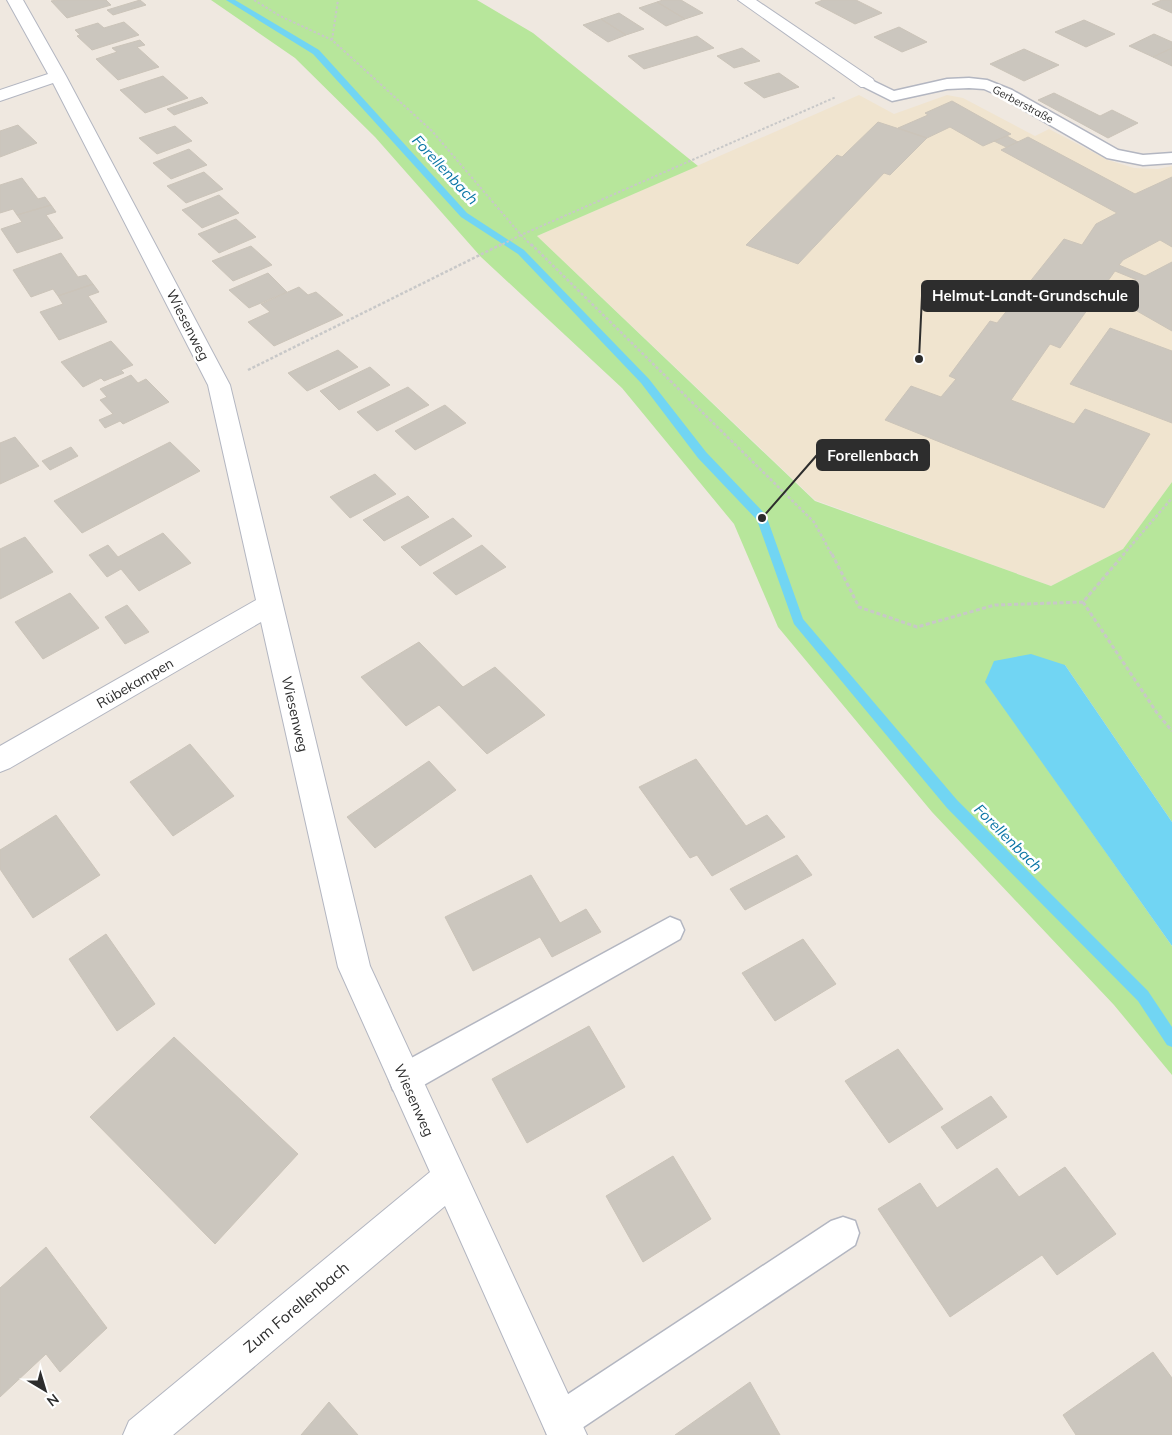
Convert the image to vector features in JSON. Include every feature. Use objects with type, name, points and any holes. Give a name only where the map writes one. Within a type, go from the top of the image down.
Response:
[{"type":"street","name":"Wiesenweg","points":[[15,0],[58,76],[218,385],[354,967],[563,1428]]},
{"type":"street","name":"Gerberstraße","points":[[746,0],[867,84]]},
{"type":"street","points":[[0,96],[58,76]]},
{"type":"street","name":"Rübekampen","points":[[0,760],[269,605]]},
{"type":"street","name":"Zum Forellenbach","points":[[142,1435],[449,1178]]},
{"type":"lane","name":"Gerberstraße","points":[[867,84],[892,96],[947,84],[969,83],[987,85],[1006,93],[1113,154],[1143,160],[1172,158]]},
{"type":"lane","points":[[404,1078],[670,930]]},
{"type":"lane","points":[[563,1428],[843,1233]]},
{"type":"path","points":[[254,0],[280,16],[332,40],[432,131],[521,235],[814,522],[859,607],[917,627],[995,605],[1083,602],[1172,498]]},
{"type":"path","points":[[332,40],[338,0]]},
{"type":"path","points":[[218,385],[521,235],[867,84]]},
{"type":"path","points":[[1083,602],[1157,713],[1172,731]]},
{"type":"shaded area","points":[[859,95],[894,114],[947,95],[963,98],[1035,136],[1049,129],[1108,160],[1134,168],[1158,169],[1172,166],[1172,482],[1123,549],[1051,586],[815,500],[537,236]]},
{"type":"green space","points":[[211,0],[477,0],[533,33],[698,166],[537,236],[815,501],[1051,586],[1123,549],[1172,482],[1172,822],[1065,665],[986,682],[1172,946],[1172,1075],[1114,1005],[932,812],[778,627],[734,524],[622,388],[481,257],[375,137],[295,58]]},
{"type":"water","points":[[1031,654],[1065,665],[1172,822],[1172,946],[985,682],[994,661]]},
{"type":"building","points":[[106,0],[111,5],[67,18],[51,1]]},
{"type":"building","points":[[140,0],[146,5],[113,15],[107,10]]},
{"type":"building","points":[[681,0],[703,13],[685,19],[657,2]]},
{"type":"building","points":[[823,0],[856,0],[882,13],[855,24],[815,3]]},
{"type":"building","points":[[1162,0],[1172,0],[1172,13],[1152,4]]},
{"type":"building","points":[[657,2],[685,19],[666,26],[639,8]]},
{"type":"building","points":[[619,13],[644,29],[626,35],[601,19]]},
{"type":"building","points":[[601,19],[626,35],[608,42],[583,25]]},
{"type":"building","points":[[1084,20],[1115,34],[1086,47],[1055,32]]},
{"type":"building","points":[[124,22],[139,35],[92,50],[77,36],[80,35],[75,30],[98,23],[104,28]]},
{"type":"building","points":[[899,27],[927,42],[902,52],[874,37]]},
{"type":"building","points":[[1154,34],[1172,42],[1172,48],[1153,57],[1129,46]]},
{"type":"building","points":[[697,36],[714,48],[644,69],[628,56]]},
{"type":"building","points":[[140,40],[145,45],[137,47],[159,67],[118,80],[96,59],[117,52],[112,48]]},
{"type":"building","points":[[742,48],[760,61],[734,68],[717,56]]},
{"type":"building","points":[[1172,48],[1172,66],[1153,57]]},
{"type":"building","points":[[1024,49],[1059,65],[1024,81],[990,64]]},
{"type":"building","points":[[779,73],[799,87],[764,98],[744,83]]},
{"type":"building","points":[[163,76],[188,98],[145,113],[120,90]]},
{"type":"building","points":[[1054,93],[1100,116],[1112,110],[1138,123],[1108,138],[1038,100]]},
{"type":"building","points":[[202,97],[208,103],[174,115],[167,109]]},
{"type":"building","points":[[952,101],[1011,134],[983,146],[950,127],[927,138],[898,128],[928,115],[925,113]]},
{"type":"building","points":[[878,122],[927,138],[890,175],[884,173],[798,264],[746,245],[837,155],[842,157]]},
{"type":"building","points":[[18,125],[37,143],[0,157],[0,131]]},
{"type":"building","points":[[175,126],[192,141],[157,154],[139,138]]},
{"type":"building","points":[[1007,136],[1018,142],[1006,147],[994,141]]},
{"type":"building","points":[[1028,137],[1135,194],[1172,177],[1172,247],[1160,240],[1123,260],[1119,265],[1145,276],[1172,262],[1172,331],[1109,295],[1137,280],[1115,271],[1060,348],[1050,344],[1011,400],[1074,424],[1085,409],[1150,434],[1104,508],[885,420],[911,386],[941,397],[956,379],[949,376],[990,321],[997,323],[1064,239],[1082,245],[1096,224],[1117,213],[1001,150]]},
{"type":"building","points":[[189,149],[207,165],[171,179],[153,163]]},
{"type":"building","points":[[204,172],[223,189],[186,203],[167,186]]},
{"type":"building","points":[[22,178],[38,199],[45,197],[51,205],[17,215],[13,209],[0,213],[0,185]]},
{"type":"building","points":[[219,195],[239,213],[202,228],[182,210]]},
{"type":"building","points":[[51,205],[56,212],[46,215],[63,238],[17,253],[1,229],[22,222],[17,215]]},
{"type":"building","points":[[236,219],[256,237],[219,253],[198,234]]},
{"type":"building","points":[[251,246],[272,265],[233,281],[212,261]]},
{"type":"building","points":[[61,253],[78,277],[86,275],[93,284],[58,296],[53,289],[31,297],[13,270]]},
{"type":"building","points":[[268,273],[287,292],[249,308],[229,290]]},
{"type":"building","points":[[93,284],[99,292],[88,296],[107,322],[59,340],[40,312],[63,304],[58,296]]},
{"type":"building","points":[[299,287],[308,295],[316,292],[343,315],[274,346],[248,322],[270,312],[261,304]]},
{"type":"building","points":[[1110,328],[1172,351],[1172,423],[1070,384]]},
{"type":"building","points":[[111,341],[133,365],[121,370],[124,373],[104,381],[101,378],[83,387],[61,362]]},
{"type":"building","points":[[338,350],[358,367],[307,391],[288,373]]},
{"type":"building","points":[[370,367],[390,385],[339,410],[320,391]]},
{"type":"building","points":[[131,375],[138,383],[146,379],[169,402],[123,424],[120,421],[105,428],[99,420],[113,414],[100,400],[107,397],[100,389]]},
{"type":"building","points":[[408,387],[429,405],[377,431],[357,412]]},
{"type":"building","points":[[445,405],[466,423],[415,450],[395,431]]},
{"type":"building","points":[[15,437],[39,466],[0,484],[0,443]]},
{"type":"building","points":[[170,442],[200,471],[82,533],[54,501]]},
{"type":"building","points":[[71,447],[78,456],[50,470],[42,461]]},
{"type":"building","points":[[375,474],[396,494],[350,518],[330,497]]},
{"type":"building","points":[[408,496],[429,517],[384,541],[363,520]]},
{"type":"building","points":[[453,518],[472,536],[420,566],[401,547]]},
{"type":"building","points":[[163,533],[191,563],[139,591],[121,569],[107,577],[89,555],[108,545],[118,557]]},
{"type":"building","points":[[25,537],[53,572],[0,599],[0,549]]},
{"type":"building","points":[[482,545],[506,567],[456,595],[433,573]]},
{"type":"building","points":[[70,593],[99,628],[43,659],[15,622]]},
{"type":"building","points":[[127,605],[149,632],[125,644],[105,617]]},
{"type":"building","points":[[419,642],[463,687],[495,667],[545,715],[487,754],[439,705],[406,726],[361,677]]},
{"type":"building","points":[[190,744],[234,796],[173,836],[130,782]]},
{"type":"building","points":[[696,759],[746,826],[767,815],[785,837],[712,876],[697,855],[690,858],[639,787]]},
{"type":"building","points":[[429,761],[456,790],[375,848],[347,817]]},
{"type":"building","points":[[56,815],[100,875],[33,918],[0,869],[0,850]]},
{"type":"building","points":[[797,855],[812,875],[745,910],[730,889]]},
{"type":"building","points":[[531,875],[560,923],[586,909],[601,932],[552,957],[540,937],[473,971],[445,917]]},
{"type":"building","points":[[106,934],[155,1004],[117,1031],[69,959]]},
{"type":"building","points":[[803,939],[836,984],[775,1021],[742,973]]},
{"type":"building","points":[[589,1026],[625,1087],[527,1143],[492,1079]]},
{"type":"building","points":[[174,1037],[298,1154],[215,1244],[90,1117]]},
{"type":"building","points":[[898,1049],[943,1109],[889,1143],[845,1081]]},
{"type":"building","points":[[991,1096],[1007,1117],[957,1149],[941,1127]]},
{"type":"building","points":[[673,1156],[711,1219],[643,1262],[606,1196]]},
{"type":"building","points":[[1065,1167],[1116,1234],[1057,1275],[1042,1255],[950,1317],[878,1209],[920,1183],[937,1208],[997,1168],[1019,1197]]},
{"type":"building","points":[[46,1247],[107,1328],[60,1372],[46,1354],[0,1397],[0,1288]]},
{"type":"building","points":[[1153,1352],[1172,1378],[1172,1435],[1076,1435],[1063,1415]]},
{"type":"building","points":[[750,1382],[780,1435],[675,1435]]},
{"type":"building","points":[[329,1402],[358,1435],[301,1435]]},
{"type":"waterway","name":"Forellenbach","points":[[230,0],[316,52],[464,215],[521,252],[645,381],[702,455],[762,518],[798,621],[952,804],[1143,996],[1172,1040]]},
{"type":"place","name":"Helmut-Landt-Grundschule","points":[[919,359]]},
{"type":"place","name":"Forellenbach","points":[[762,518]]}]
